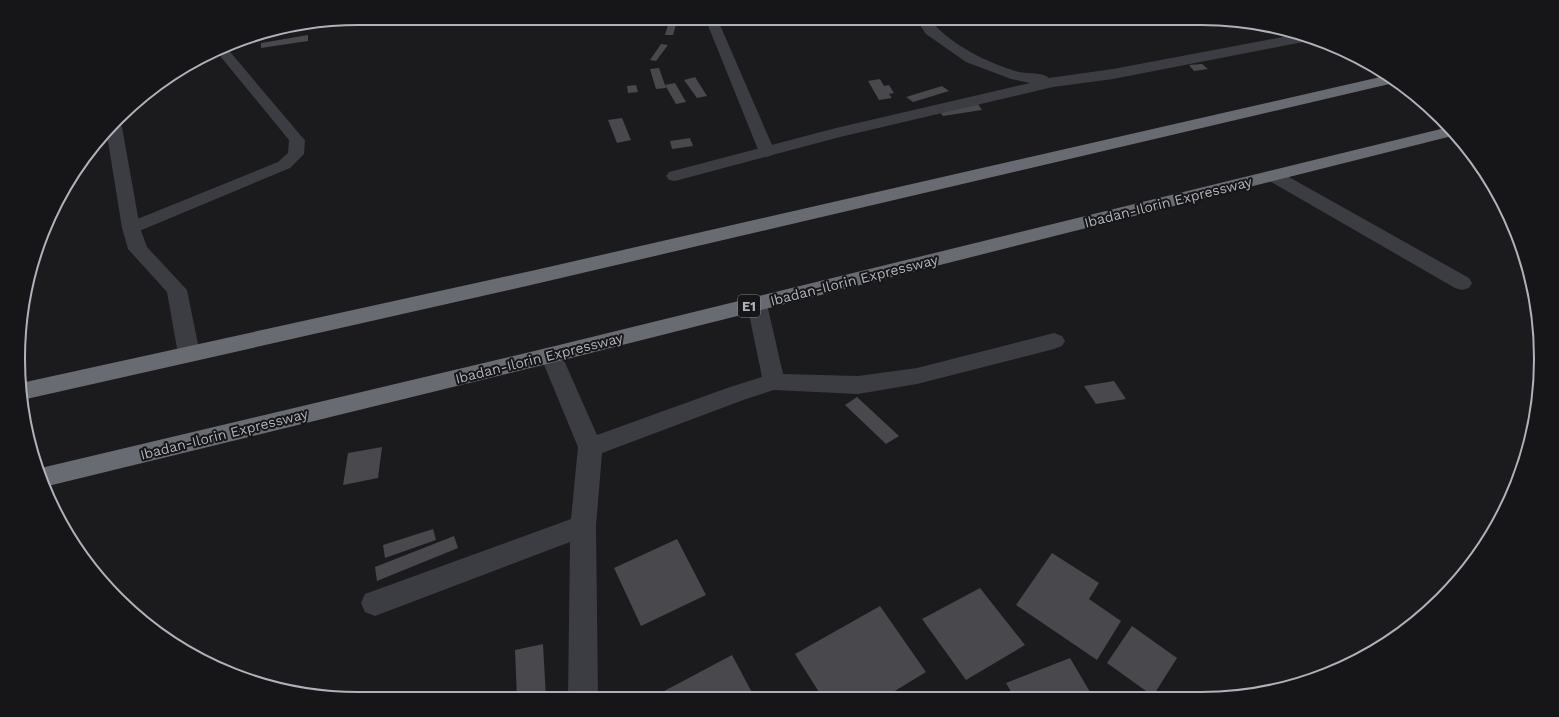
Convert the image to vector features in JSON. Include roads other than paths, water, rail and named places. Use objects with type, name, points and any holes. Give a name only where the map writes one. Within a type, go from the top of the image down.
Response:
[{"type":"highway","points":[[27,391],[539,276],[1385,80]]},
{"type":"highway","name":"Ibadan-Ilorin Expressway","points":[[47,476],[551,355],[1445,133]]},
{"type":"street","points":[[927,25],[931,31],[971,59],[1016,76],[1054,82]]},
{"type":"street","points":[[675,176],[836,133],[1054,82],[1113,74],[1297,39]]},
{"type":"street","points":[[115,132],[131,228],[138,249],[177,290],[189,354]]},
{"type":"street","points":[[1274,176],[1462,283]]},
{"type":"street","points":[[757,304],[774,382]]},
{"type":"street","points":[[590,446],[738,393],[774,382],[858,385],[917,376],[1054,341]]},
{"type":"street","points":[[551,355],[590,446],[583,526],[583,692]]},
{"type":"street","points":[[375,603],[583,526]]},
{"type":"lane","points":[[714,25],[767,152]]},
{"type":"lane","points":[[131,228],[284,165],[296,154],[297,140],[224,53]]}]
